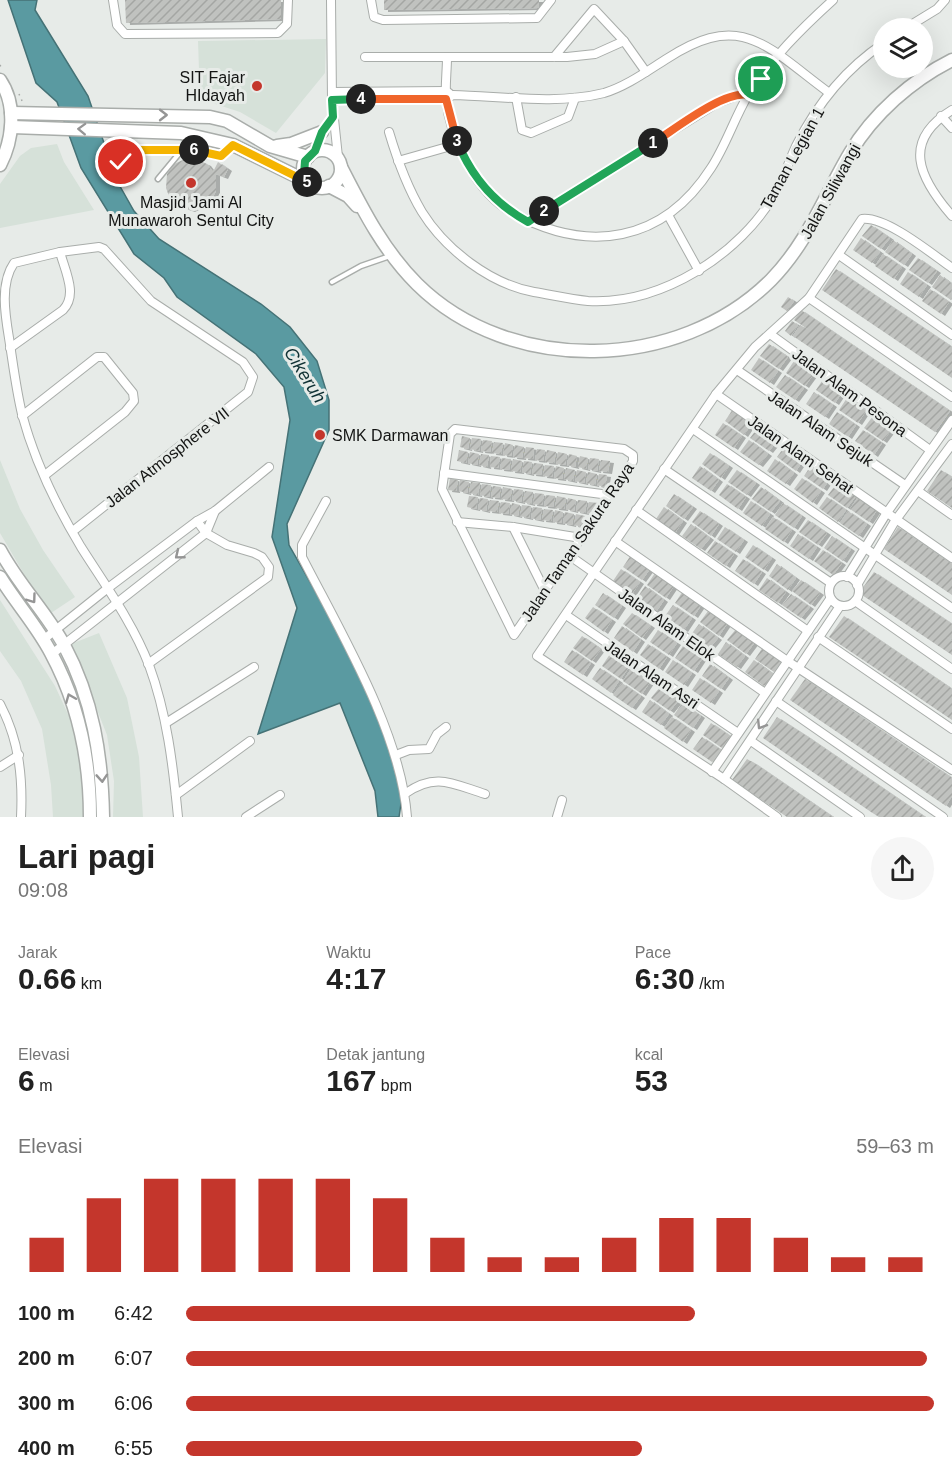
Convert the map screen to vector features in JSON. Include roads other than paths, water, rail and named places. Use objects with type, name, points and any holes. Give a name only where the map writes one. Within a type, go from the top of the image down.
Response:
[{"type":"main road","name":"Jalan Siliwangi","points":[[329,186],[348,196],[367,219],[391,255],[418,285],[452,311],[486,330],[523,343],[580,352],[615,350],[680,335],[712,321],[746,301],[770,280],[807,235],[840,171],[869,127],[918,80],[952,60]]},
{"type":"main road","points":[[0,80],[11,113],[12,127],[7,152],[0,165]]},
{"type":"main road","points":[[11,113],[210,117],[234,124],[270,146],[311,154],[330,151],[340,162],[340,176],[329,186],[319,187],[233,145],[181,132],[12,127]]},
{"type":"main road","points":[[270,146],[291,144],[322,132]]},
{"type":"main road","points":[[310,183],[303,171],[311,154]]},
{"type":"main road","name":"Jalan Siliwangi","points":[[340,162],[367,219]]},
{"type":"main road","points":[[0,550],[13,574],[64,645],[90,708],[98,744],[103,817]]},
{"type":"main road","points":[[0,577],[52,654],[76,712],[84,744],[90,817]]},
{"type":"street","points":[[113,0],[120,31],[132,35],[203,35],[267,34],[285,29],[288,0]]},
{"type":"street","points":[[331,0],[333,117],[340,162]]},
{"type":"street","points":[[371,0],[374,17],[383,20],[537,18],[550,0]]},
{"type":"street","points":[[447,57],[448,95],[458,144],[467,164],[488,191],[509,211],[528,222],[566,236],[610,237],[629,234],[668,215],[684,201],[710,170],[748,95],[778,55],[833,0]]},
{"type":"street","points":[[922,18],[937,9],[945,0]]},
{"type":"street","points":[[554,57],[594,9],[624,41],[646,72]]},
{"type":"street","points":[[332,96],[448,95],[575,98],[617,89],[677,52],[715,35],[742,36],[778,55],[828,92]]},
{"type":"street","points":[[365,57],[554,57],[595,54],[624,41]]},
{"type":"street","name":"Taman Legian 1","points":[[389,132],[398,161],[427,220],[467,260],[506,283],[555,296],[600,300],[638,294],[699,271],[728,251],[763,212],[776,192],[795,147],[828,92],[873,50]]},
{"type":"street","points":[[528,222],[717,103],[739,95],[748,95]]},
{"type":"street","points":[[516,97],[522,130],[531,133],[568,117],[575,98]]},
{"type":"street","points":[[952,110],[932,124],[922,140],[919,156],[924,175],[952,216]]},
{"type":"street","points":[[942,116],[952,129]]},
{"type":"street","points":[[311,154],[333,117]]},
{"type":"street","points":[[398,161],[458,144]]},
{"type":"street","points":[[668,215],[699,271]]},
{"type":"street","points":[[777,817],[724,778],[537,656],[716,394],[770,334],[808,298],[862,219],[872,218],[952,268]]},
{"type":"street","name":"Jalan Atmosphere VII","points":[[60,252],[104,249],[151,301],[243,362],[253,377],[248,392],[73,531]]},
{"type":"street","points":[[10,348],[63,310],[69,302],[70,291],[60,252],[14,263],[4,284],[10,348],[22,416],[45,475],[73,531],[118,604],[148,664],[166,723],[178,817]]},
{"type":"street","points":[[839,255],[952,335]]},
{"type":"street","points":[[808,298],[952,397]]},
{"type":"street","name":"Jalan Alam Pesona","points":[[770,334],[930,450]]},
{"type":"street","points":[[22,416],[97,357],[105,357],[134,397],[125,412],[45,475]]},
{"type":"street","name":"Jalan Alam Sejuk","points":[[737,370],[905,485]]},
{"type":"street","name":"Jalan Alam Sehat","points":[[716,394],[895,521],[952,558]]},
{"type":"street","points":[[847,577],[905,485],[952,420]]},
{"type":"street","name":"Jalan Taman Sakura Raya","points":[[444,473],[450,434],[455,429],[627,449],[632,453],[633,461],[570,556],[514,634],[457,522]]},
{"type":"street","points":[[693,429],[952,608]]},
{"type":"street","points":[[857,585],[895,521],[949,456],[952,444]]},
{"type":"street","points":[[43,640],[197,521],[215,511],[269,467]]},
{"type":"street","points":[[664,469],[831,583]]},
{"type":"street","points":[[581,538],[513,527],[457,522],[442,489],[444,473],[609,495]]},
{"type":"street","points":[[918,491],[952,515]]},
{"type":"street","points":[[326,501],[302,544],[302,557],[351,654],[396,755],[406,793],[407,817]]},
{"type":"street","points":[[636,510],[808,631]]},
{"type":"street","points":[[52,654],[206,533],[215,511]]},
{"type":"street","points":[[148,664],[268,577],[269,567],[262,557],[206,533],[197,521]]},
{"type":"street","points":[[513,527],[545,591]]},
{"type":"street","points":[[615,541],[797,668],[952,770]]},
{"type":"street","name":"Jalan Alam Elok","points":[[570,556],[765,693]]},
{"type":"street","points":[[847,577],[857,585],[859,594],[849,606],[840,606],[831,599],[829,591],[831,583],[838,578],[847,577]]},
{"type":"street","points":[[712,772],[786,660],[831,599]]},
{"type":"street","points":[[855,601],[952,669]]},
{"type":"street","points":[[724,778],[840,606]]},
{"type":"street","name":"Jalan Alam Asri","points":[[566,615],[738,733]]},
{"type":"street","points":[[818,637],[952,729]]},
{"type":"street","points":[[166,723],[254,668]]},
{"type":"street","points":[[776,701],[943,817]]},
{"type":"street","points":[[0,706],[19,755],[21,817]]},
{"type":"street","points":[[396,755],[409,750],[429,749],[437,734],[446,727]]},
{"type":"street","points":[[176,795],[250,741]]},
{"type":"street","points":[[751,741],[860,817]]},
{"type":"street","points":[[0,767],[19,755]]},
{"type":"street","points":[[406,793],[426,781],[436,780],[485,794]]},
{"type":"street","points":[[246,817],[280,795]]},
{"type":"street","points":[[557,817],[562,800]]},
{"type":"lane","points":[[130,177],[121,162],[126,151],[183,149],[221,156],[233,145]]},
{"type":"lane","points":[[158,179],[183,149]]},
{"type":"lane","points":[[332,282],[361,266],[391,255]]},
{"type":"water","name":"Cikeruh","points":[[8,0],[37,0],[35,10],[88,96],[117,181],[134,211],[159,239],[261,304],[290,327],[317,361],[329,400],[329,430],[287,524],[289,545],[351,654],[396,755],[403,790],[399,817],[378,817],[375,791],[340,703],[258,734],[297,608],[272,537],[290,420],[284,387],[256,354],[177,297],[164,278],[134,254],[81,168],[57,102],[36,83]]},
{"type":"place","name":"SIT Fajar HIdayah","points":[[257,86]]},
{"type":"place","name":"Masjid Jami Al Munawaroh Sentul City","points":[[191,183]]},
{"type":"place","name":"SMK Darmawan","points":[[320,435]]}]
